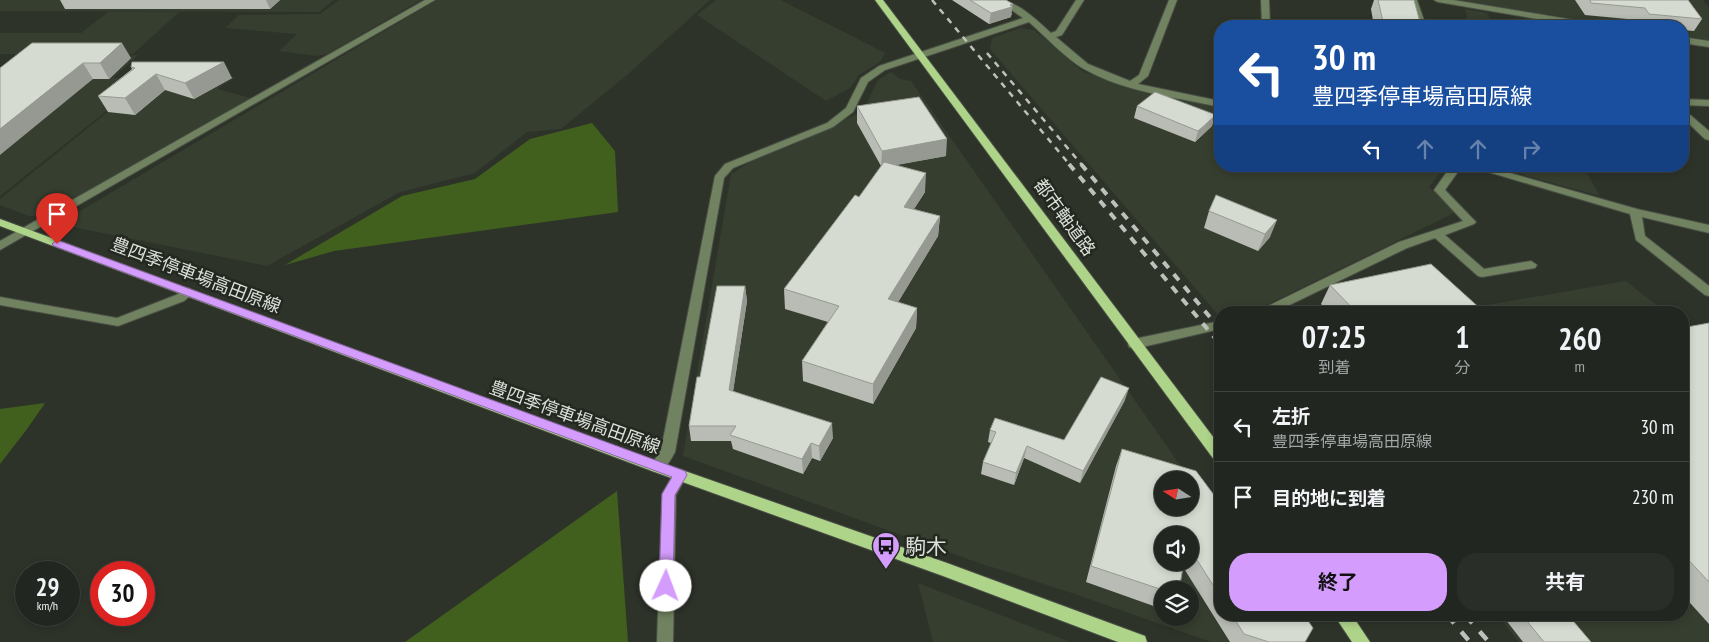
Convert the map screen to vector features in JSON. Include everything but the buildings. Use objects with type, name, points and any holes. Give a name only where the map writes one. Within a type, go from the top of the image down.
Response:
[{"type":"main road","name":"都市軸道路","points":[[879,0],[1134,344],[1214,448]]},
{"type":"main road","name":"豊四季停車場高田原線","points":[[0,222],[657,467],[946,570],[1139,642]]},
{"type":"main road","points":[[1346,621],[1362,642]]},
{"type":"street","points":[[0,246],[432,0]]},
{"type":"street","points":[[1001,0],[1030,19],[1085,66],[1099,73],[1131,84],[1214,103]]},
{"type":"street","points":[[1048,36],[1059,33],[1080,0]]},
{"type":"street","points":[[1131,84],[1143,76],[1173,0]]},
{"type":"street","points":[[1265,0],[1266,20]]},
{"type":"street","points":[[1413,0],[1420,20]]},
{"type":"street","points":[[1438,0],[1557,20]]},
{"type":"street","points":[[657,467],[668,452],[719,178],[729,166],[830,124],[850,110],[864,80],[882,68],[1030,19]]},
{"type":"street","points":[[1689,41],[1709,44]]},
{"type":"street","points":[[1689,102],[1709,103]]},
{"type":"street","points":[[1689,118],[1709,137]]},
{"type":"street","points":[[1278,306],[1404,245],[1470,222],[1439,190],[1452,172]]},
{"type":"street","points":[[1495,172],[1635,212],[1709,229]]},
{"type":"street","points":[[1635,212],[1640,237],[1709,292]]},
{"type":"street","points":[[1436,233],[1482,273],[1531,265]]},
{"type":"street","points":[[0,301],[118,322],[180,298],[189,292]]},
{"type":"street","points":[[1134,344],[1214,326]]},
{"type":"street","points":[[664,642],[669,494],[680,475]]},
{"type":"shaded area","points":[[0,0],[334,0],[319,12],[0,11]]},
{"type":"shaded area","points":[[339,0],[421,0],[327,54],[317,56],[279,51],[297,34],[225,28],[239,15],[320,14]]},
{"type":"shaded area","points":[[437,0],[710,0],[627,75],[561,129],[527,132],[475,173],[400,192],[267,266],[58,224]]},
{"type":"shaded area","points":[[716,0],[781,0],[885,53],[880,62],[859,75],[850,88],[826,101],[697,15]]},
{"type":"shaded area","points":[[1453,0],[1703,0],[1709,8],[1709,40],[1689,37],[1689,20],[1583,20]]},
{"type":"shaded area","points":[[1465,9],[1487,13],[1490,20],[1468,20]]},
{"type":"shaded area","points":[[108,12],[179,12],[133,54],[0,54],[0,33],[81,33]]},
{"type":"shaded area","points":[[1020,28],[1034,30],[1082,71],[1129,88],[1214,105],[1214,172],[1440,172],[1429,187],[1456,212],[1264,306],[1214,306],[1214,310],[990,49],[992,38]]},
{"type":"shaded area","points":[[138,55],[113,78],[149,77],[0,196],[0,81],[32,57]]},
{"type":"shaded area","points":[[891,72],[900,79],[911,81],[1184,471],[1154,471],[1154,516],[1199,516],[1199,492],[1214,513],[1214,621],[1239,621],[1305,642],[1211,642],[1166,626],[1199,626],[1199,581],[1154,581],[1154,622],[976,562],[683,456],[731,174],[753,160],[791,146],[863,111],[878,80]]},
{"type":"shaded area","points":[[151,77],[236,77],[217,89],[251,98],[48,216],[29,216],[0,205],[0,199]]},
{"type":"shaded area","points":[[1522,172],[1586,172],[1600,196],[1523,175]]},
{"type":"shaded area","points":[[1626,281],[1657,306],[1481,306]]},
{"type":"shaded area","points":[[1689,551],[1709,573],[1709,642],[1519,642],[1502,621],[1689,621]]},
{"type":"shaded area","points":[[918,583],[1070,642],[933,642]]},
{"type":"green space","points":[[592,123],[615,151],[618,212],[334,251],[285,265],[402,196],[475,179],[530,139]]},
{"type":"green space","points":[[45,403],[27,429],[0,464],[0,409]]},
{"type":"green space","points":[[617,491],[628,642],[405,642]]},
{"type":"railway","points":[[932,0],[1070,165]]},
{"type":"railway","points":[[987,53],[1082,165]]},
{"type":"railway","points":[[1069,164],[1214,337]]},
{"type":"railway","points":[[1081,164],[1214,322]]},
{"type":"railway","points":[[1452,621],[1470,642]]},
{"type":"railway","points":[[1470,621],[1489,642]]},
{"type":"place","name":"駒木","points":[[886,570]]},
{"type":"route","points":[[57,244],[680,475],[669,494],[666,586]]}]
